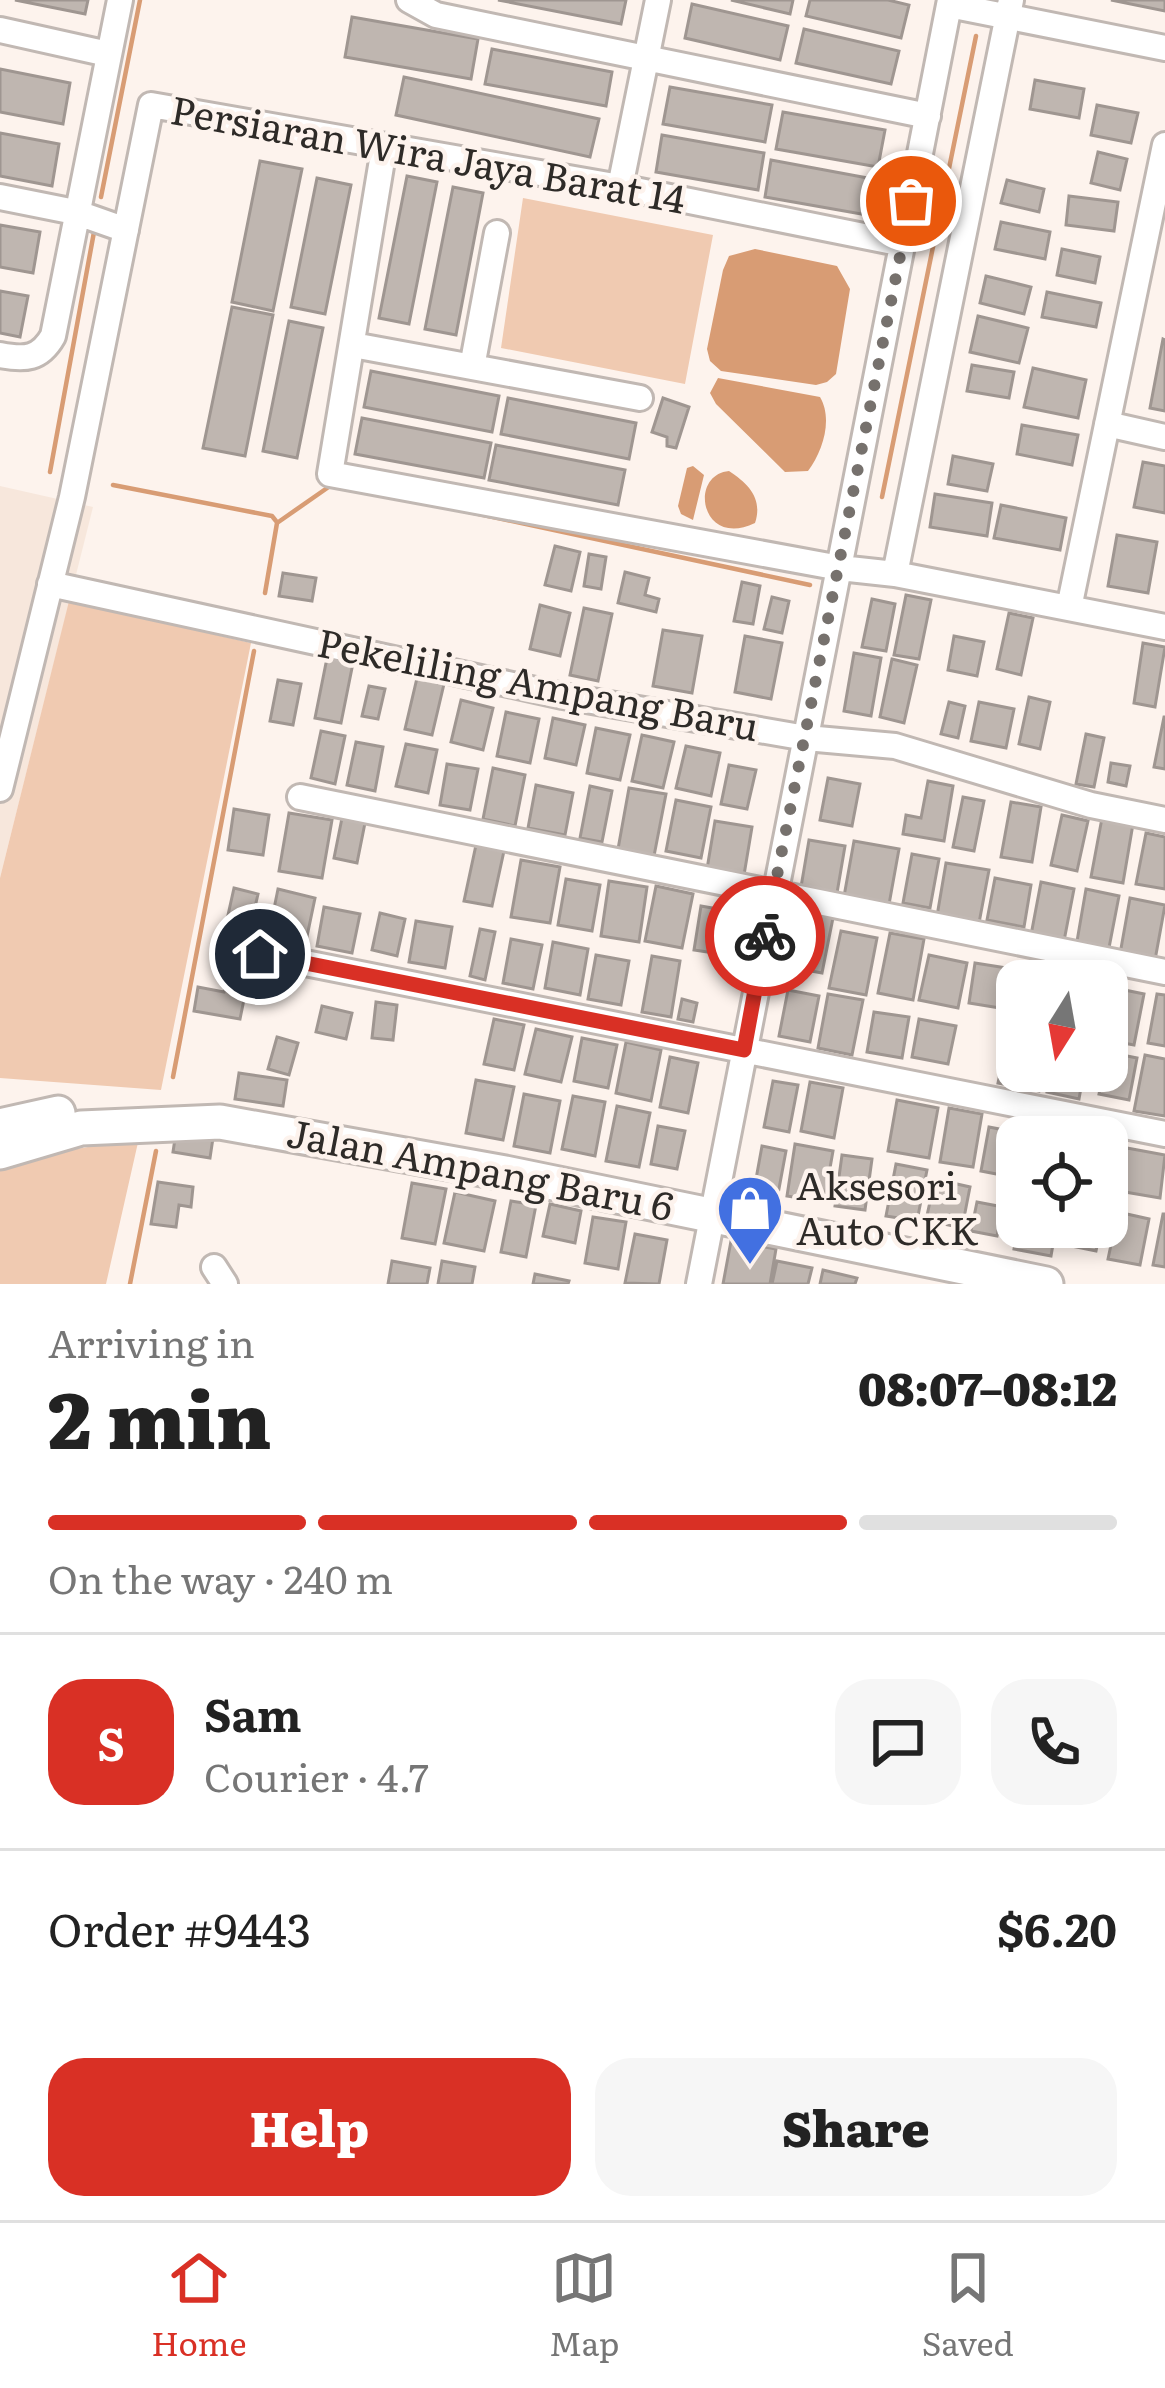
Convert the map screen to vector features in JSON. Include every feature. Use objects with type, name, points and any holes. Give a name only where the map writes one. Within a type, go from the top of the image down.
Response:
[{"type":"main road","name":"Jalan Ampang Baru 6","points":[[0,1126],[134,1104],[195,1121],[352,1144],[1046,1284]]},
{"type":"main road","points":[[0,1106],[22,1113],[58,1113]]},
{"type":"main road","points":[[0,1141],[95,1119],[128,1124]]},
{"type":"main road","name":"Jalan Ampang Baru 6","points":[[0,1152],[81,1128],[195,1121]]},
{"type":"street","points":[[0,355],[34,357],[53,336],[120,0]]},
{"type":"street","points":[[409,0],[436,15],[928,116]]},
{"type":"street","points":[[620,188],[658,0]]},
{"type":"street","points":[[699,1284],[949,3],[1009,8],[1165,48]]},
{"type":"street","points":[[895,574],[1009,8]]},
{"type":"street","points":[[0,30],[108,54]]},
{"type":"street","name":"Persiaran Wira Jaya Barat 14","points":[[0,788],[50,584],[152,105],[903,244]]},
{"type":"street","points":[[1069,608],[1107,424],[1156,238],[1165,145]]},
{"type":"street","points":[[384,148],[330,474],[1165,627]]},
{"type":"street","points":[[0,197],[75,212],[126,230]]},
{"type":"street","points":[[472,367],[497,233]]},
{"type":"street","points":[[352,345],[640,398]]},
{"type":"street","points":[[1107,424],[1165,436]]},
{"type":"street","name":"Pekeliling Ampang Baru","points":[[50,584],[563,696],[806,738],[917,751],[1091,805],[1165,820]]},
{"type":"street","points":[[301,796],[1165,972]]},
{"type":"street","points":[[260,954],[1165,1134]]},
{"type":"shaded area","points":[[523,198],[713,235],[685,384],[501,348]]},
{"type":"shaded area","points":[[755,249],[837,266],[850,289],[836,374],[827,382],[816,385],[721,371],[710,361],[707,349],[723,270],[729,256]]},
{"type":"shaded area","points":[[718,378],[820,397],[826,415],[824,435],[808,471],[785,472],[716,404],[710,393]]},
{"type":"shaded area","points":[[693,466],[704,475],[693,520],[681,514],[678,506],[687,468]]},
{"type":"shaded area","points":[[729,471],[752,493],[755,523],[722,526],[706,508],[708,484]]},
{"type":"shaded area","points":[[0,486],[93,507],[0,878]]},
{"type":"shaded area","points":[[69,601],[251,643],[161,1090],[0,1078],[0,878]]},
{"type":"shaded area","points":[[139,1138],[106,1284],[0,1284],[0,1169],[37,1156]]},
{"type":"building","points":[[15,0],[88,0],[85,14]]},
{"type":"building","points":[[498,0],[626,0],[621,24]]},
{"type":"building","points":[[731,0],[793,0],[790,14]]},
{"type":"building","points":[[810,0],[888,0],[909,5],[901,38],[806,16]]},
{"type":"building","points":[[1111,0],[1165,0],[1165,11]]},
{"type":"building","points":[[692,4],[788,26],[780,60],[685,38]]},
{"type":"building","points":[[352,17],[478,39],[471,79],[345,57]]},
{"type":"building","points":[[804,29],[899,51],[891,84],[796,63]]},
{"type":"building","points":[[492,49],[612,72],[606,106],[485,84]]},
{"type":"building","points":[[0,69],[70,83],[63,124],[0,112]]},
{"type":"building","points":[[404,77],[599,119],[590,157],[396,115]]},
{"type":"building","points":[[1035,80],[1084,89],[1079,118],[1030,109]]},
{"type":"building","points":[[670,87],[772,105],[765,142],[663,124]]},
{"type":"building","points":[[1097,105],[1138,113],[1131,143],[1091,135]]},
{"type":"building","points":[[783,112],[885,130],[878,167],[776,149]]},
{"type":"building","points":[[0,133],[59,144],[52,186],[0,176]]},
{"type":"building","points":[[662,135],[764,153],[758,190],[656,172]]},
{"type":"building","points":[[1098,152],[1127,159],[1120,190],[1091,183]]},
{"type":"building","points":[[771,160],[873,179],[867,215],[765,197]]},
{"type":"building","points":[[260,161],[302,169],[273,311],[232,302]]},
{"type":"building","points":[[407,176],[437,182],[409,324],[379,318]]},
{"type":"building","points":[[317,178],[351,185],[325,314],[291,307]]},
{"type":"building","points":[[1007,180],[1044,189],[1039,212],[1001,203]]},
{"type":"building","points":[[453,187],[483,193],[456,335],[425,329]]},
{"type":"building","points":[[1069,196],[1118,202],[1114,231],[1066,225]]},
{"type":"building","points":[[1001,222],[1050,232],[1045,259],[995,249]]},
{"type":"building","points":[[0,225],[40,232],[33,273],[0,267]]},
{"type":"building","points":[[1062,249],[1100,257],[1095,283],[1057,275]]},
{"type":"building","points":[[986,276],[1031,287],[1024,314],[980,303]]},
{"type":"building","points":[[0,291],[28,296],[20,337],[0,333]]},
{"type":"building","points":[[1047,292],[1101,303],[1096,327],[1042,317]]},
{"type":"building","points":[[232,307],[273,315],[245,456],[203,448]]},
{"type":"building","points":[[978,316],[1028,328],[1019,363],[970,352]]},
{"type":"building","points":[[289,321],[323,328],[297,458],[263,451]]},
{"type":"building","points":[[1165,340],[1165,411],[1150,408]]},
{"type":"building","points":[[972,365],[1014,372],[1009,398],[967,391]]},
{"type":"building","points":[[1033,368],[1086,380],[1078,418],[1024,407]]},
{"type":"building","points":[[371,371],[499,396],[492,432],[364,407]]},
{"type":"building","points":[[508,398],[636,423],[629,459],[501,434]]},
{"type":"building","points":[[663,398],[689,407],[676,448],[667,446],[667,437],[652,432]]},
{"type":"building","points":[[362,418],[491,443],[484,478],[355,454]]},
{"type":"building","points":[[1022,425],[1078,435],[1072,465],[1017,454]]},
{"type":"building","points":[[496,445],[625,470],[618,505],[489,480]]},
{"type":"building","points":[[953,456],[993,464],[987,491],[948,484]]},
{"type":"building","points":[[1143,462],[1165,466],[1165,513],[1134,507]]},
{"type":"building","points":[[935,494],[992,503],[987,536],[930,527]]},
{"type":"building","points":[[1001,505],[1066,518],[1060,550],[994,538]]},
{"type":"building","points":[[1117,535],[1157,542],[1148,593],[1108,586]]},
{"type":"building","points":[[555,546],[580,552],[571,591],[545,585]]},
{"type":"building","points":[[589,554],[606,557],[601,589],[584,586]]},
{"type":"building","points":[[625,572],[649,578],[645,595],[659,599],[656,612],[618,603]]},
{"type":"building","points":[[283,573],[316,578],[312,601],[279,596]]},
{"type":"building","points":[[742,582],[760,586],[753,624],[734,621]]},
{"type":"building","points":[[906,595],[931,600],[919,659],[894,655]]},
{"type":"building","points":[[772,597],[789,601],[782,633],[764,629]]},
{"type":"building","points":[[872,599],[895,604],[886,651],[862,647]]},
{"type":"building","points":[[540,605],[570,613],[560,656],[530,649]]},
{"type":"building","points":[[584,608],[612,614],[598,681],[570,675]]},
{"type":"building","points":[[1009,613],[1033,618],[1021,675],[997,669]]},
{"type":"building","points":[[663,630],[702,636],[692,693],[653,686]]},
{"type":"building","points":[[745,636],[782,643],[771,699],[735,692]]},
{"type":"building","points":[[954,636],[984,642],[977,676],[948,670]]},
{"type":"building","points":[[1143,643],[1165,647],[1155,707],[1134,703]]},
{"type":"building","points":[[854,653],[881,658],[871,716],[844,711]]},
{"type":"building","points":[[327,658],[353,663],[341,723],[315,718]]},
{"type":"building","points":[[892,659],[917,665],[904,723],[880,717]]},
{"type":"building","points":[[417,678],[444,684],[432,735],[405,729]]},
{"type":"building","points":[[278,680],[301,684],[293,725],[270,721]]},
{"type":"building","points":[[369,686],[385,689],[378,719],[362,716]]},
{"type":"building","points":[[1029,697],[1050,702],[1040,749],[1019,744]]},
{"type":"building","points":[[461,700],[493,708],[483,750],[451,742]]},
{"type":"building","points":[[949,702],[965,706],[958,738],[941,734]]},
{"type":"building","points":[[979,702],[1014,709],[1006,748],[971,741]]},
{"type":"building","points":[[506,712],[539,719],[530,763],[497,756]]},
{"type":"building","points":[[1165,717],[1165,769],[1154,767]]},
{"type":"building","points":[[553,718],[585,725],[576,765],[545,758]]},
{"type":"building","points":[[596,728],[630,735],[620,780],[587,773]]},
{"type":"building","points":[[321,731],[345,736],[335,784],[311,778]]},
{"type":"building","points":[[1086,734],[1104,738],[1094,787],[1076,784]]},
{"type":"building","points":[[642,735],[674,742],[663,788],[632,781]]},
{"type":"building","points":[[356,742],[383,747],[375,791],[347,785]]},
{"type":"building","points":[[406,744],[437,750],[428,793],[396,786]]},
{"type":"building","points":[[686,746],[720,753],[711,796],[676,788]]},
{"type":"building","points":[[1111,763],[1130,766],[1126,786],[1108,782]]},
{"type":"building","points":[[447,764],[478,769],[470,810],[440,805]]},
{"type":"building","points":[[729,765],[756,770],[747,809],[721,804]]},
{"type":"building","points":[[493,768],[525,775],[515,826],[483,819]]},
{"type":"building","points":[[828,778],[860,784],[852,826],[820,820]]},
{"type":"building","points":[[928,781],[953,786],[944,841],[903,834],[906,815],[921,818]]},
{"type":"building","points":[[536,785],[573,793],[565,835],[528,828]]},
{"type":"building","points":[[590,786],[612,791],[602,842],[580,838]]},
{"type":"building","points":[[629,788],[666,794],[654,856],[618,849]]},
{"type":"building","points":[[963,797],[984,801],[974,851],[953,847]]},
{"type":"building","points":[[676,800],[711,807],[701,858],[666,851]]},
{"type":"building","points":[[1011,802],[1041,807],[1032,862],[1001,857]]},
{"type":"building","points":[[234,809],[269,815],[263,855],[228,850]]},
{"type":"building","points":[[289,813],[332,820],[322,878],[279,871]]},
{"type":"building","points":[[1062,815],[1088,821],[1077,871],[1051,865]]},
{"type":"building","points":[[342,818],[365,823],[357,863],[334,858]]},
{"type":"building","points":[[1102,818],[1133,824],[1123,883],[1091,877]]},
{"type":"building","points":[[715,821],[752,827],[744,875],[707,869]]},
{"type":"building","points":[[1146,833],[1165,837],[1165,889],[1136,884]]},
{"type":"building","points":[[809,840],[845,846],[837,893],[801,887]]},
{"type":"building","points":[[854,841],[899,849],[888,910],[843,902]]},
{"type":"building","points":[[476,845],[504,851],[492,906],[464,901]]},
{"type":"building","points":[[912,854],[939,859],[930,908],[903,903]]},
{"type":"building","points":[[521,860],[560,867],[550,923],[511,917]]},
{"type":"building","points":[[946,863],[989,870],[979,923],[937,916]]},
{"type":"building","points":[[995,878],[1031,885],[1024,927],[987,920]]},
{"type":"building","points":[[566,879],[600,885],[592,931],[558,925]]},
{"type":"building","points":[[609,881],[647,887],[639,942],[601,936]]},
{"type":"building","points":[[1041,882],[1074,889],[1064,941],[1031,935]]},
{"type":"building","points":[[656,886],[693,894],[682,948],[645,941]]},
{"type":"building","points":[[234,888],[258,894],[250,929],[226,924]]},
{"type":"building","points":[[278,889],[315,898],[305,946],[268,938]]},
{"type":"building","points":[[1086,889],[1119,896],[1108,953],[1076,947]]},
{"type":"building","points":[[1130,898],[1165,905],[1155,960],[1120,954]]},
{"type":"building","points":[[701,906],[729,911],[721,954],[694,950]]},
{"type":"building","points":[[324,907],[360,914],[352,953],[317,946]]},
{"type":"building","points":[[795,911],[833,918],[822,973],[784,966]]},
{"type":"building","points":[[380,913],[405,919],[397,956],[372,950]]},
{"type":"building","points":[[416,921],[452,927],[445,968],[409,962]]},
{"type":"building","points":[[480,929],[495,932],[485,980],[470,976]]},
{"type":"building","points":[[841,931],[877,938],[866,995],[829,988]]},
{"type":"building","points":[[890,933],[924,939],[913,1000],[878,993]]},
{"type":"building","points":[[511,939],[542,945],[533,989],[503,983]]},
{"type":"building","points":[[553,942],[588,949],[580,995],[545,988]]},
{"type":"building","points":[[596,955],[629,961],[621,1005],[588,999]]},
{"type":"building","points":[[929,955],[967,963],[958,1008],[919,1000]]},
{"type":"building","points":[[652,956],[680,961],[671,1017],[642,1012]]},
{"type":"building","points":[[975,963],[996,966],[996,1007],[969,1003]]},
{"type":"building","points":[[228,976],[248,980],[240,1019],[194,1011],[198,987],[224,992]]},
{"type":"building","points":[[788,990],[819,996],[810,1042],[779,1036]]},
{"type":"building","points":[[1128,991],[1144,994],[1134,1045],[1128,1044]]},
{"type":"building","points":[[828,994],[863,1000],[852,1055],[818,1048]]},
{"type":"building","points":[[1157,994],[1165,995],[1165,1046],[1148,1043]]},
{"type":"building","points":[[682,999],[697,1003],[693,1022],[678,1019]]},
{"type":"building","points":[[376,1002],[397,1005],[393,1040],[372,1038]]},
{"type":"building","points":[[322,1006],[352,1013],[346,1039],[316,1032]]},
{"type":"building","points":[[874,1012],[909,1017],[902,1058],[867,1052]]},
{"type":"building","points":[[494,1019],[524,1025],[514,1070],[484,1064]]},
{"type":"building","points":[[919,1019],[956,1026],[948,1064],[912,1057]]},
{"type":"building","points":[[536,1029],[572,1037],[561,1082],[525,1074]]},
{"type":"building","points":[[277,1037],[298,1043],[289,1075],[268,1069]]},
{"type":"building","points":[[582,1038],[617,1045],[608,1088],[574,1081]]},
{"type":"building","points":[[626,1042],[661,1050],[651,1101],[616,1093]]},
{"type":"building","points":[[1145,1055],[1165,1059],[1165,1116],[1134,1111]]},
{"type":"building","points":[[1128,1056],[1137,1058],[1129,1100],[1099,1094],[1128,1092]]},
{"type":"building","points":[[670,1057],[698,1063],[688,1113],[660,1107]]},
{"type":"building","points":[[239,1073],[287,1080],[283,1106],[235,1099]]},
{"type":"building","points":[[476,1080],[514,1087],[503,1140],[466,1133]]},
{"type":"building","points":[[773,1081],[798,1085],[789,1132],[764,1127]]},
{"type":"building","points":[[810,1082],[843,1088],[834,1138],[801,1131]]},
{"type":"building","points":[[1047,1092],[1080,1092],[1079,1099]]},
{"type":"building","points":[[524,1094],[560,1101],[550,1153],[514,1146]]},
{"type":"building","points":[[573,1096],[605,1102],[595,1156],[562,1149]]},
{"type":"building","points":[[897,1100],[938,1108],[929,1158],[888,1151]]},
{"type":"building","points":[[617,1106],[650,1113],[639,1167],[606,1161]]},
{"type":"building","points":[[949,1108],[982,1114],[973,1167],[940,1162]]},
{"type":"building","points":[[658,1126],[685,1131],[677,1169],[651,1164]]},
{"type":"building","points":[[989,1127],[996,1128],[996,1174],[981,1171]]},
{"type":"building","points":[[176,1132],[213,1138],[210,1158],[173,1152]]},
{"type":"building","points":[[795,1144],[833,1151],[824,1202],[787,1196]]},
{"type":"building","points":[[762,1146],[786,1151],[778,1194],[754,1190]]},
{"type":"building","points":[[1128,1148],[1165,1155],[1160,1198],[1128,1193]]},
{"type":"building","points":[[842,1155],[872,1159],[865,1210],[835,1206]]},
{"type":"building","points":[[896,1164],[927,1170],[917,1221],[886,1216]]},
{"type":"building","points":[[935,1179],[970,1187],[962,1228],[926,1220]]},
{"type":"building","points":[[158,1182],[193,1187],[191,1207],[179,1205],[176,1227],[151,1224]]},
{"type":"building","points":[[412,1183],[446,1189],[435,1244],[402,1238]]},
{"type":"building","points":[[455,1192],[495,1201],[484,1251],[444,1243]]},
{"type":"building","points":[[511,1201],[536,1205],[526,1257],[501,1252]]},
{"type":"building","points":[[977,1202],[996,1206],[996,1236],[971,1231]]},
{"type":"building","points":[[550,1204],[581,1211],[575,1243],[543,1236]]},
{"type":"building","points":[[1128,1214],[1149,1219],[1140,1265],[1108,1259],[1110,1248],[1128,1248]]},
{"type":"building","points":[[1165,1214],[1165,1267],[1153,1265]]},
{"type":"building","points":[[593,1217],[626,1222],[618,1269],[585,1263]]},
{"type":"building","points":[[635,1234],[667,1240],[659,1284],[625,1283]]},
{"type":"building","name":"Aksesori Auto CKK","points":[[731,1241],[776,1249],[770,1284],[723,1284]]},
{"type":"building","points":[[1014,1248],[1052,1248],[1051,1256]]},
{"type":"building","points":[[392,1261],[430,1268],[427,1284],[388,1284]]},
{"type":"building","points":[[442,1261],[475,1267],[472,1284],[438,1284]]},
{"type":"building","points":[[777,1261],[812,1268],[808,1284],[772,1284]]},
{"type":"building","points":[[823,1270],[857,1278],[855,1284],[820,1284]]},
{"type":"building","points":[[535,1274],[569,1281],[533,1284]]},
{"type":"waterway","points":[[101,197],[140,0]]},
{"type":"waterway","points":[[882,497],[976,36]]},
{"type":"waterway","points":[[50,472],[94,232]]},
{"type":"waterway","points":[[113,485],[272,516],[276,521]]},
{"type":"waterway","points":[[265,593],[277,523],[330,486]]},
{"type":"waterway","points":[[446,507],[810,585]]},
{"type":"waterway","points":[[173,1077],[254,651]]},
{"type":"waterway","points":[[130,1284],[156,1151]]},
{"type":"way so far","points":[[765,936],[911,201]]},
{"type":"place","name":"Aksesori Auto CKK","points":[[750,1267]]},
{"type":"route","points":[[260,954],[744,1050],[765,936]]}]
